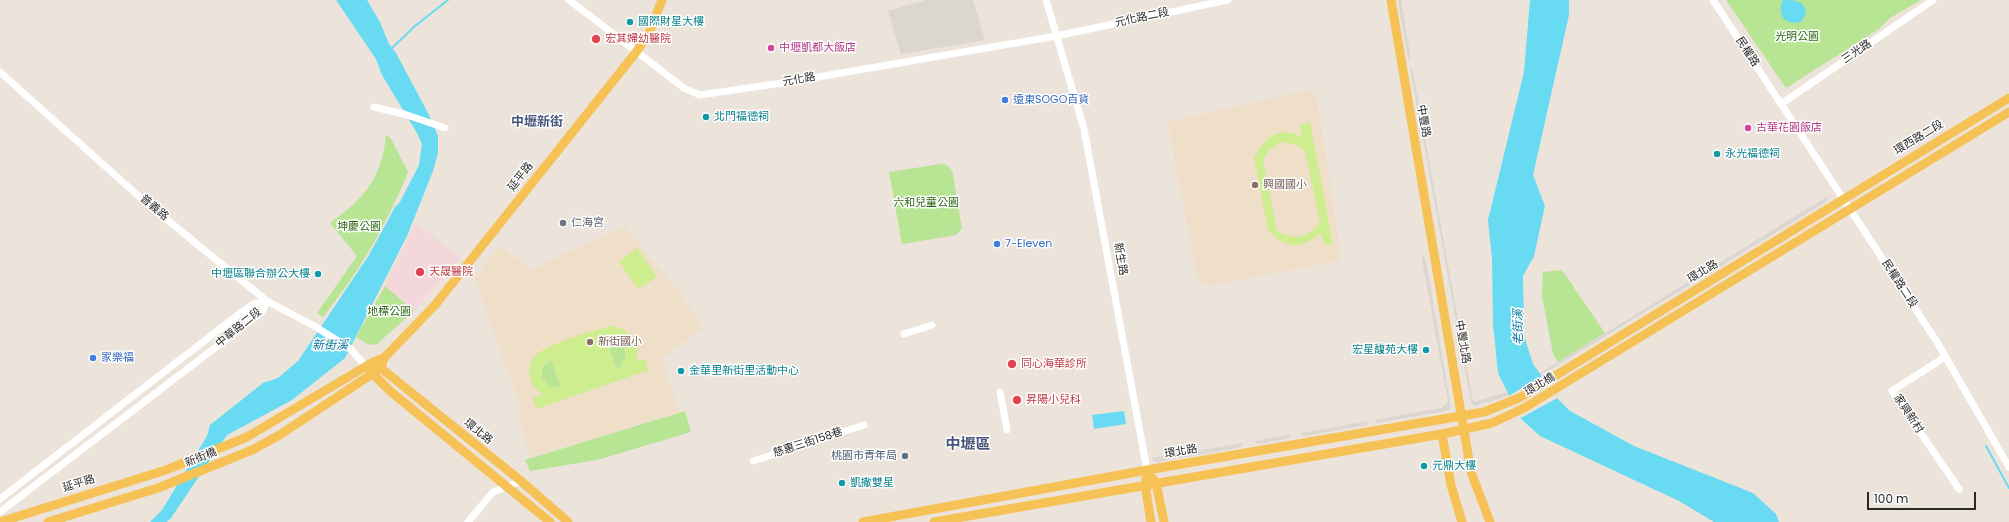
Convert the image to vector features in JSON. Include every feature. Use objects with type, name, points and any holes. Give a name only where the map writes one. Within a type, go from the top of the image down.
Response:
[{"type":"main road","name":"延平路","points":[[252,450],[278,436],[372,374],[435,305],[637,51],[650,31],[662,0]]},
{"type":"main road","name":"中豐路","points":[[1391,0],[1433,246]]},
{"type":"main road","name":"環西路二段","points":[[1842,200],[2009,98]]},
{"type":"main road","points":[[1850,210],[2009,112]]},
{"type":"main road","name":"環北路","points":[[1575,364],[1842,200]]},
{"type":"main road","name":"環北橋","points":[[1465,429],[1492,423],[1509,416],[1850,210]]},
{"type":"main road","name":"中豐北路","points":[[1433,246],[1465,429],[1471,472],[1490,522]]},
{"type":"main road","name":"延平路","points":[[247,437],[369,364],[382,363]]},
{"type":"main road","name":"環北路","points":[[382,363],[568,522]]},
{"type":"main road","name":"環北路","points":[[369,364],[372,374],[390,391],[550,522]]},
{"type":"main road","name":"環北橋","points":[[1503,406],[1575,364]]},
{"type":"main road","name":"環北路","points":[[864,522],[885,520],[1147,470],[1462,416],[1484,412],[1503,406]]},
{"type":"main road","points":[[1442,434],[1462,416]]},
{"type":"main road","points":[[934,522],[1465,429]]},
{"type":"main road","points":[[1442,434],[1451,485],[1462,522]]},
{"type":"main road","name":"新街橋","points":[[166,470],[247,437]]},
{"type":"main road","name":"新街橋","points":[[48,522],[158,488],[252,450]]},
{"type":"main road","name":"延平路","points":[[0,522],[166,470]]},
{"type":"main road","name":"新生路","points":[[1147,470],[1156,483],[1164,522]]},
{"type":"main road","points":[[1147,470],[1145,485],[1151,522]]},
{"type":"street","name":"元化路","points":[[569,0],[684,88],[700,95],[789,82],[1056,36]]},
{"type":"street","name":"新生路","points":[[1046,0],[1084,129],[1147,470]]},
{"type":"street","name":"元化路二段","points":[[1056,36],[1228,0]]},
{"type":"street","name":"民權路","points":[[1713,0],[1781,104]]},
{"type":"street","name":"三光路","points":[[1781,104],[1933,0]]},
{"type":"street","name":"普義路","points":[[0,72],[144,201],[267,301],[319,329],[351,349],[369,364]]},
{"type":"street","name":"民權路二段","points":[[1781,104],[1945,357],[2009,467]]},
{"type":"street","points":[[374,108],[404,114],[446,128]]},
{"type":"street","name":"中華路二段","points":[[0,499],[239,314],[254,304],[267,301]]},
{"type":"street","name":"中華路二段","points":[[0,512],[262,312],[267,301]]},
{"type":"street","points":[[904,334],[932,325]]},
{"type":"street","name":"家興新村","points":[[1945,357],[1892,391],[1959,489]]},
{"type":"street","points":[[1000,392],[1006,430]]},
{"type":"street","name":"慈惠三街158巷","points":[[753,461],[864,425]]},
{"type":"street","points":[[468,522],[493,492],[521,481]]},
{"type":"street","points":[[1019,494],[1022,506]]},
{"type":"shaded area","points":[[926,0],[973,0],[985,40],[901,54],[888,11]]},
{"type":"shaded area","points":[[1398,0],[1401,0],[1411,59],[1408,59]]},
{"type":"shaded area","points":[[1412,67],[1473,402],[1511,391],[1828,196],[1828,199],[1826,202],[1507,396],[1475,406],[1471,403],[1410,68]]},
{"type":"shaded area","name":"興國國小","points":[[1309,90],[1316,94],[1341,255],[1338,261],[1209,286],[1198,282],[1168,125],[1171,121]]},
{"type":"shaded area","name":"天晟醫院","points":[[416,222],[460,258],[414,311],[385,286]]},
{"type":"shaded area","name":"新街國小","points":[[624,226],[677,289],[703,328],[661,359],[679,412],[530,458],[519,416],[522,412],[475,278],[500,245],[531,270]]},
{"type":"shaded area","points":[[1421,253],[1426,260],[1451,408],[1446,411],[1377,423],[1374,420],[1441,408],[1448,402]]},
{"type":"shaded area","points":[[1367,421],[1368,425],[1304,436],[1301,433]]},
{"type":"shaded area","points":[[1291,434],[1290,438],[1257,444],[1255,441]]},
{"type":"shaded area","points":[[1244,443],[1238,448],[1157,462],[1154,462],[1152,458]]},
{"type":"green space","name":"光明公園","points":[[1726,0],[1921,0],[1890,18],[1879,29],[1786,88]]},
{"type":"green space","points":[[1310,122],[1333,245],[1325,246],[1321,233],[1307,242],[1293,245],[1287,244],[1280,241],[1268,229],[1254,158],[1263,144],[1274,135],[1286,132],[1302,137],[1300,125]],"holes":[[[1283,142],[1299,146],[1305,151],[1320,223],[1306,235],[1295,237],[1277,231],[1263,160],[1270,149]]]},
{"type":"green space","name":"坤慶公園","points":[[386,135],[391,139],[408,172],[391,211],[371,248],[360,266],[323,317],[317,313],[357,256],[330,223],[353,205],[369,186],[380,164]]},
{"type":"green space","name":"六和兒童公園","points":[[945,164],[952,170],[962,228],[956,235],[902,244],[889,172]]},
{"type":"green space","points":[[637,248],[657,277],[638,289],[619,261]]},
{"type":"green space","points":[[1562,270],[1605,333],[1558,362],[1553,354],[1542,296],[1543,272]]},
{"type":"green space","name":"地標公園","points":[[385,286],[414,311],[377,344],[369,345],[356,337]]},
{"type":"green space","points":[[612,326],[624,330],[629,334],[636,343],[638,349],[636,362],[645,359],[648,370],[537,409],[533,398],[544,394],[538,391],[531,382],[530,368],[534,357],[539,352],[558,343]],"holes":[[[612,338],[623,344],[626,356],[621,366],[617,369],[606,340]],[[551,359],[561,388],[550,387],[542,378],[542,368]]]},
{"type":"green space","points":[[612,338],[623,344],[626,356],[621,366],[617,369],[606,339]]},
{"type":"green space","points":[[551,359],[561,388],[550,387],[542,378],[542,368]]},
{"type":"green space","points":[[685,411],[691,432],[597,460],[530,471],[525,460]]},
{"type":"water","name":"新街溪","points":[[336,0],[367,0],[380,22],[389,44],[396,53],[429,115],[438,136],[438,153],[433,171],[407,236],[345,358],[292,400],[227,435],[171,518],[167,522],[150,522],[162,510],[207,436],[210,425],[263,383],[278,378],[298,361],[369,255],[395,207],[400,202],[419,165],[422,144],[417,133],[382,75],[376,59]]},
{"type":"water","name":"老街溪","points":[[1530,0],[1569,0],[1569,15],[1533,175],[1545,206],[1534,256],[1523,276],[1524,336],[1533,364],[1557,398],[1570,411],[1634,446],[1753,493],[1776,514],[1779,522],[1714,522],[1679,501],[1540,436],[1520,418],[1498,373],[1493,324],[1492,259],[1488,220],[1524,72]]},
{"type":"water","points":[[1783,0],[1795,1],[1804,5],[1806,13],[1801,22],[1790,22],[1783,18],[1781,14],[1781,5]]},
{"type":"water","points":[[1124,411],[1126,424],[1094,429],[1092,415]]},
{"type":"pier","points":[[1544,375],[1559,397],[1519,419],[1507,397]]},
{"type":"waterway","points":[[390,50],[415,26],[448,0]]},
{"type":"waterway","points":[[1986,446],[2009,488]]},
{"type":"place","name":"國際財星大樓","points":[[630,22]]},
{"type":"place","name":"宏其婦幼醫院","points":[[596,39]]},
{"type":"place","name":"中壢凱都大飯店","points":[[771,48]]},
{"type":"place","name":"遠東SOGO百貨","points":[[1005,100]]},
{"type":"place","name":"北門福德祠","points":[[706,117]]},
{"type":"place","name":"古華花園飯店","points":[[1748,128]]},
{"type":"place","name":"永光福德祠","points":[[1717,154]]},
{"type":"place","name":"興國國小","points":[[1255,185]]},
{"type":"place","name":"仁海宮","points":[[563,223]]},
{"type":"place","name":"7-Eleven","points":[[997,244]]},
{"type":"place","name":"天晟醫院","points":[[420,272]]},
{"type":"place","name":"中壢區聯合辦公大樓","points":[[318,274]]},
{"type":"place","name":"新街國小","points":[[590,342]]},
{"type":"place","name":"宏星馥苑大樓","points":[[1426,350]]},
{"type":"place","name":"家樂福","points":[[93,358]]},
{"type":"place","name":"同心海華診所","points":[[1012,364]]},
{"type":"place","name":"金華里新街里活動中心","points":[[681,371]]},
{"type":"place","name":"昇陽小兒科","points":[[1017,400]]},
{"type":"place","name":"桃園市青年局","points":[[905,456]]},
{"type":"place","name":"元鼎大樓","points":[[1424,466]]},
{"type":"place","name":"凱撒雙星","points":[[842,483]]},
{"type":"district","name":"中壢新街","points":[[537,123]]},
{"type":"district","name":"中壢區","points":[[968,445]]}]
